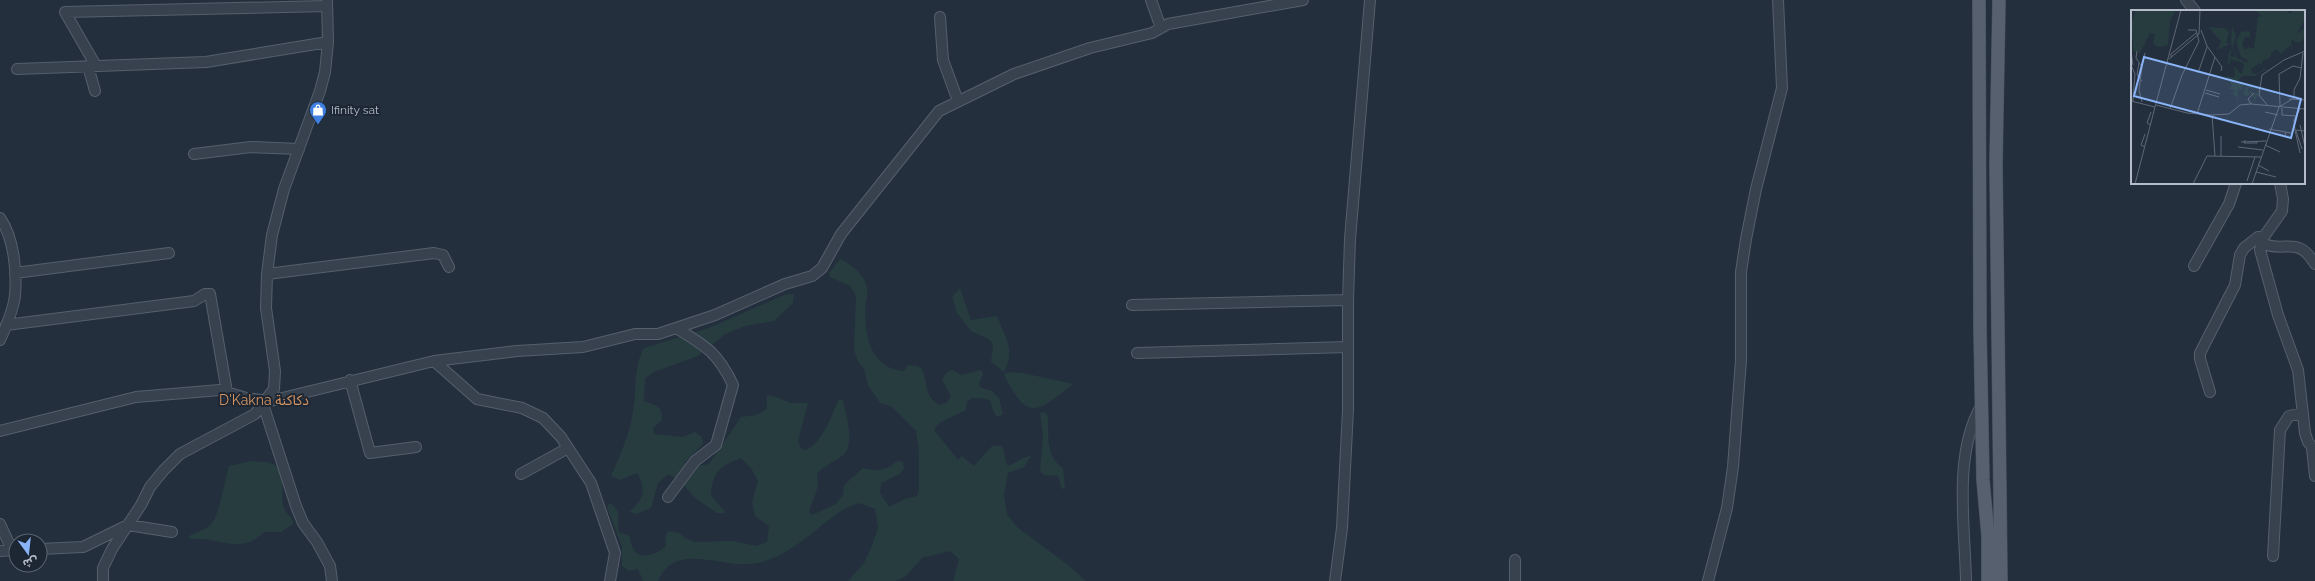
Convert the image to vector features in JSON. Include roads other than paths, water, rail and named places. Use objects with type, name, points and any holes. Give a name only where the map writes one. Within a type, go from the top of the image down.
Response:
[{"type":"main road","points":[[1979,0],[1980,330],[1985,514],[1988,543],[1988,581]]},
{"type":"main road","points":[[1999,0],[1996,172],[2001,581]]},
{"type":"main road","points":[[1985,514],[2000,513]]},
{"type":"street","points":[[1151,0],[1161,28]]},
{"type":"street","points":[[0,431],[136,397],[191,391],[220,390],[265,402],[350,380],[434,361],[517,351],[583,347],[635,334],[658,334],[715,315],[785,284],[812,276],[822,268],[833,252],[841,234],[897,166],[923,130],[939,111],[958,101],[991,84],[1055,59],[1117,40],[1152,33],[1168,24],[1303,0]]},
{"type":"street","points":[[1335,581],[1342,520],[1348,410],[1348,300],[1370,0]]},
{"type":"street","points":[[1708,581],[1727,508],[1733,467],[1741,360],[1741,272],[1756,189],[1782,88],[1778,0]]},
{"type":"street","points":[[2186,0],[2194,10]]},
{"type":"street","points":[[95,91],[92,66],[65,12],[327,3],[328,42],[325,72],[320,91],[284,189],[272,235],[267,274],[266,308],[275,371],[274,389],[255,414],[180,454],[150,487],[142,505],[112,549],[103,568],[103,581]]},
{"type":"street","points":[[940,17],[943,60],[958,101]]},
{"type":"street","points":[[17,69],[206,62],[328,42]]},
{"type":"street","points":[[194,154],[251,147],[299,149]]},
{"type":"street","points":[[2194,266],[2229,204],[2236,184]]},
{"type":"street","points":[[2280,184],[2283,199],[2282,211],[2262,240],[2261,258],[2280,321],[2298,370],[2305,433],[2313,449],[2315,476]]},
{"type":"street","points":[[0,218],[6,226],[15,263],[14,297],[0,340]]},
{"type":"street","points":[[2210,392],[2200,359],[2200,353],[2235,285],[2240,255],[2244,248],[2258,237],[2274,247],[2296,246],[2305,250],[2315,264]]},
{"type":"street","points":[[15,273],[169,252]]},
{"type":"street","points":[[267,274],[434,253],[443,255],[449,267]]},
{"type":"street","points":[[6,325],[194,301],[205,294],[210,294],[227,392]]},
{"type":"street","points":[[1132,305],[1348,300]]},
{"type":"street","points":[[668,497],[695,461],[716,445],[733,385],[723,364],[707,347],[676,328]]},
{"type":"street","points":[[1137,353],[1348,347]]},
{"type":"street","points":[[434,361],[477,399],[522,408],[543,418],[568,448],[591,482],[615,553],[610,581]]},
{"type":"street","points":[[350,380],[370,453],[416,448]]},
{"type":"street","points":[[265,402],[298,512],[303,523],[328,561],[332,573],[332,581]]},
{"type":"street","points":[[1966,581],[1963,462],[1971,426],[1982,405]]},
{"type":"street","points":[[2273,556],[2280,430],[2289,416],[2303,413]]},
{"type":"street","points":[[521,474],[568,448]]},
{"type":"street","points":[[0,524],[8,539]]},
{"type":"street","points":[[48,549],[83,547],[128,525],[172,532]]},
{"type":"street","points":[[1515,560],[1515,581]]},
{"type":"place","name":"Ifinity sat","points":[[318,125]]},
{"type":"district","name":"D'Kakna دكاكنة","points":[[264,400]]}]
